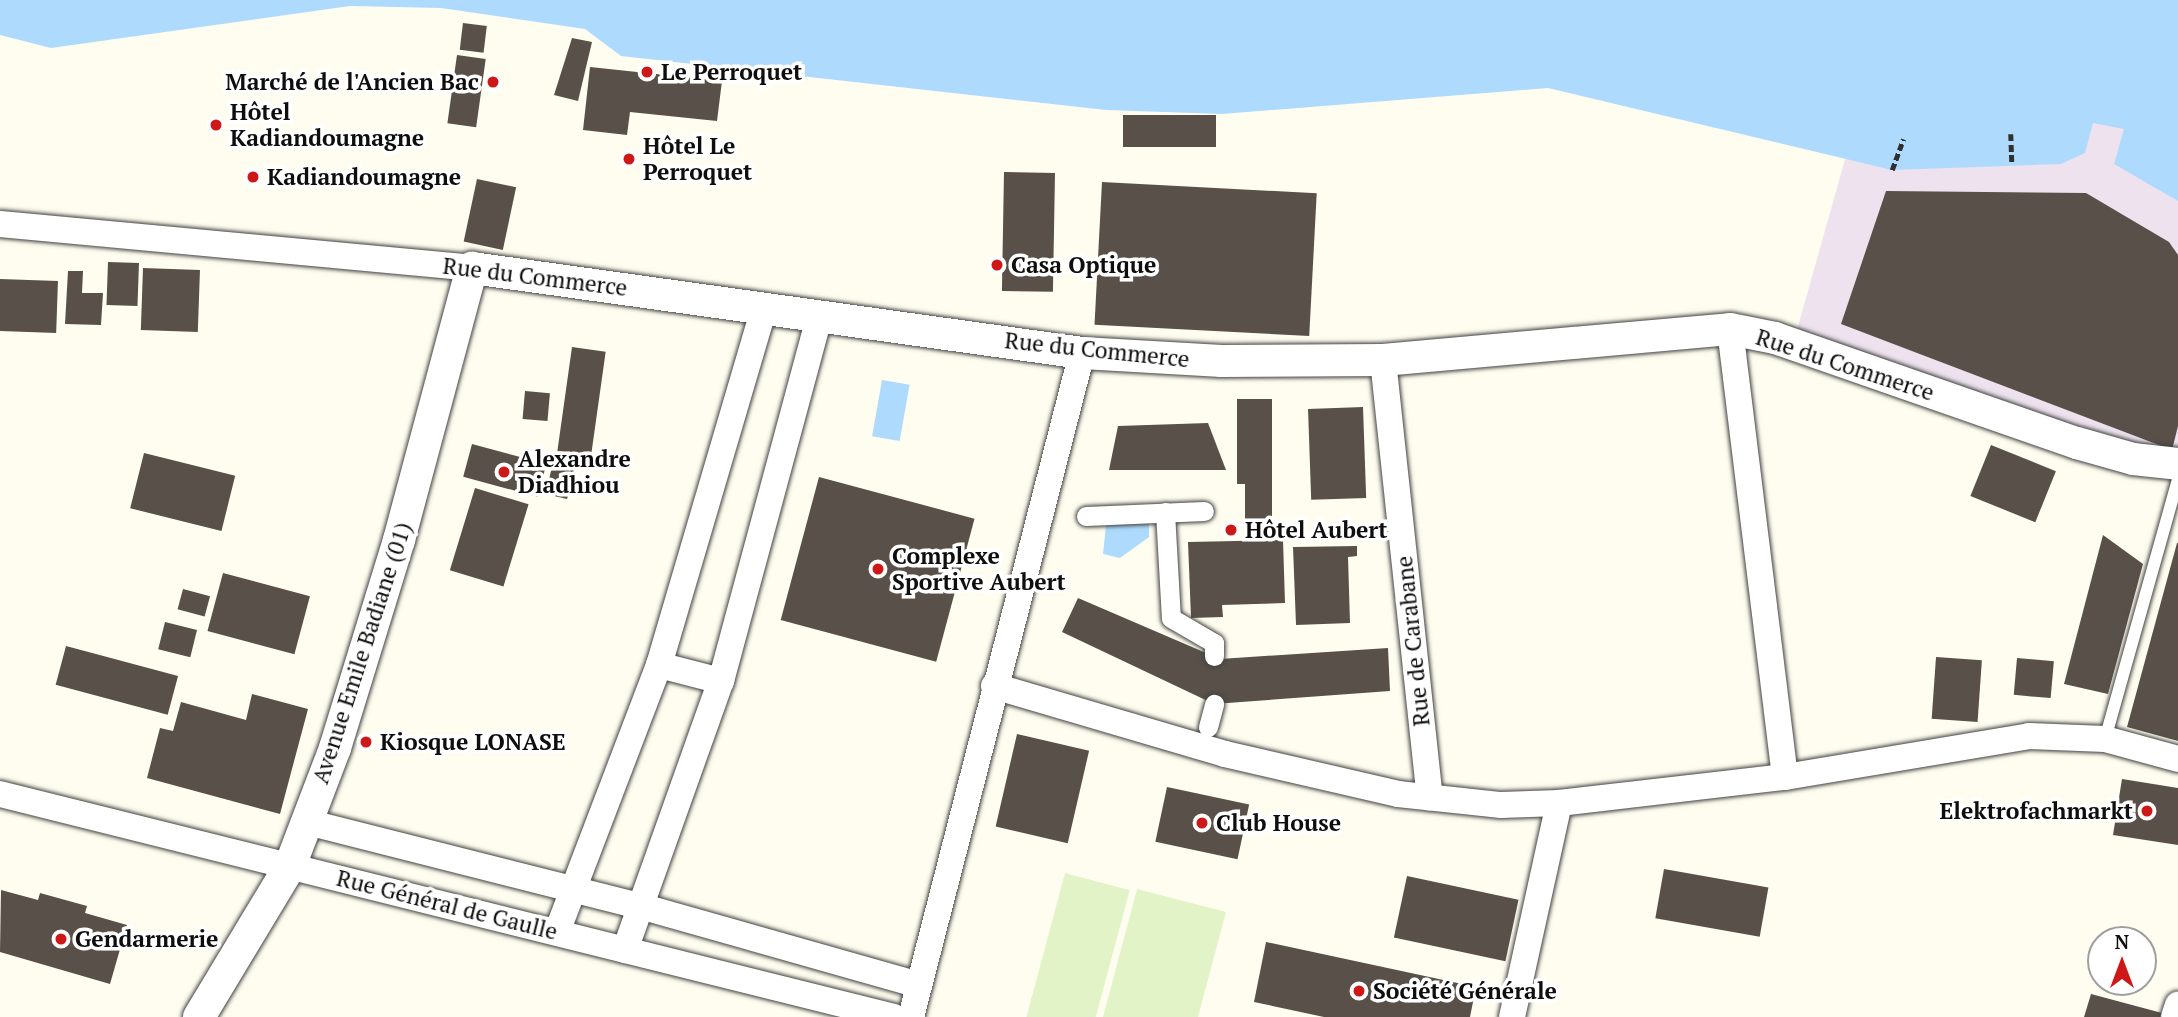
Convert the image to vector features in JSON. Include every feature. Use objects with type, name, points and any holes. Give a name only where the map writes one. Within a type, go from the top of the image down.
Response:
[{"type":"street","name":"Rue du Commerce","points":[[0,224],[472,268],[820,314],[1082,353],[1222,361],[1383,360],[1730,329],[1774,338],[2133,459],[2178,464]]},
{"type":"street","name":"Avenue Emile Badiane (01)","points":[[199,1017],[290,866],[335,748],[399,540],[472,268]]},
{"type":"street","points":[[557,932],[659,664],[764,308]]},
{"type":"street","points":[[625,950],[721,681],[820,314]]},
{"type":"street","points":[[1730,329],[1786,777]]},
{"type":"street","points":[[911,1017],[1082,353]]},
{"type":"street","name":"Rue de Carabane","points":[[1383,360],[1430,797]]},
{"type":"street","points":[[1086,516],[1204,511]]},
{"type":"street","points":[[1165,512],[1171,618],[1214,643],[1214,656]]},
{"type":"street","points":[[659,664],[721,681]]},
{"type":"street","points":[[995,686],[1225,754],[1430,797],[1501,804],[1559,803],[1786,777],[1992,740],[2105,739],[2178,759]]},
{"type":"street","points":[[1208,727],[1214,704]]},
{"type":"street","name":"Rue Général de Gaulle","points":[[0,794],[894,1017]]},
{"type":"street","points":[[1512,1017],[1559,803]]},
{"type":"street","name":"Rue Général de Gaulle","points":[[307,822],[640,906],[919,985]]},
{"type":"street","points":[[2174,1017],[2178,1005]]},
{"type":"lane","points":[[2105,739],[2178,479]]},
{"type":"path","points":[[2011,134],[2012,163]]},
{"type":"path","points":[[1892,170],[1903,139]]},
{"type":"shaded area","points":[[1890,0],[2178,0],[2178,464],[1793,344]]},
{"type":"green space","points":[[1065,873],[1130,890],[1096,1017],[1026,1017]]},
{"type":"green space","points":[[1137,889],[1226,912],[1198,1017],[1103,1017]]},
{"type":"water","points":[[0,0],[2178,0],[2178,201],[2114,164],[2124,129],[2093,123],[2085,153],[2061,164],[1892,170],[1548,88],[1222,114],[1106,110],[621,56],[585,29],[441,8],[350,6],[51,48],[0,35]]},
{"type":"water","points":[[882,380],[910,385],[900,441],[872,436]]},
{"type":"water","points":[[1149,523],[1149,537],[1120,558],[1103,554],[1106,525]]},
{"type":"building","points":[[463,23],[487,26],[484,53],[460,50]]},
{"type":"building","points":[[572,38],[592,42],[578,101],[554,95]]},
{"type":"building","points":[[457,55],[486,59],[476,127],[447,123]]},
{"type":"building","points":[[590,67],[722,81],[717,121],[630,112],[627,135],[583,130]]},
{"type":"building","points":[[1123,115],[1216,115],[1216,147],[1123,147]]},
{"type":"building","points":[[1004,172],[1055,173],[1053,292],[1002,291]]},
{"type":"building","points":[[477,179],[516,187],[503,250],[464,242]]},
{"type":"building","points":[[1102,182],[1317,193],[1309,336],[1095,325]]},
{"type":"building","points":[[1886,191],[2086,193],[2169,242],[2178,255],[2178,426],[2172,450],[1841,324]]},
{"type":"building","points":[[108,262],[139,263],[137,306],[106,305]]},
{"type":"building","points":[[143,268],[200,270],[198,332],[141,330]]},
{"type":"building","points":[[68,271],[83,271],[82,293],[103,293],[101,325],[65,324]]},
{"type":"building","points":[[0,279],[58,281],[56,333],[0,331]]},
{"type":"building","points":[[572,347],[606,352],[591,456],[557,451]]},
{"type":"building","points":[[525,391],[550,393],[547,421],[523,419]]},
{"type":"building","points":[[1237,399],[1272,399],[1272,524],[1245,524],[1245,484],[1237,484]]},
{"type":"building","points":[[1363,407],[1366,498],[1311,500],[1308,409]]},
{"type":"building","points":[[1208,423],[1226,470],[1109,470],[1118,426]]},
{"type":"building","name":"Alexandre Diadhiou","points":[[472,444],[546,464],[538,497],[463,477]]},
{"type":"building","points":[[1991,445],[2056,471],[2035,522],[1970,496]]},
{"type":"building","points":[[144,453],[235,476],[221,531],[130,508]]},
{"type":"building","points":[[554,458],[575,463],[567,499],[546,494]]},
{"type":"building","name":"Complexe Sportive Aubert","points":[[819,477],[975,519],[936,662],[781,620]]},
{"type":"building","points":[[475,488],[529,504],[503,587],[450,570]]},
{"type":"building","points":[[2103,535],[2143,564],[2108,694],[2064,684]]},
{"type":"building","points":[[1283,540],[1285,603],[1222,605],[1223,617],[1191,618],[1188,542]]},
{"type":"building","points":[[2178,543],[2178,741],[2127,727]]},
{"type":"building","points":[[1357,546],[1357,556],[1348,557],[1350,623],[1296,625],[1293,547]]},
{"type":"building","points":[[223,573],[310,596],[294,654],[207,631]]},
{"type":"building","points":[[183,589],[210,596],[205,617],[178,609]]},
{"type":"building","points":[[1078,598],[1220,659],[1388,648],[1390,691],[1214,704],[1062,632]]},
{"type":"building","points":[[165,622],[197,630],[190,657],[158,649]]},
{"type":"building","points":[[66,646],[178,676],[168,715],[56,685]]},
{"type":"building","points":[[1936,657],[1982,660],[1978,722],[1932,719]]},
{"type":"building","points":[[2017,658],[2054,661],[2051,698],[2014,695]]},
{"type":"building","points":[[252,694],[308,709],[280,814],[147,778],[160,728],[173,731],[181,702],[246,720]]},
{"type":"building","points":[[1017,734],[1089,751],[1068,843],[996,827]]},
{"type":"building","name":"Elektrofachmarkt","points":[[2122,779],[2178,788],[2178,845],[2113,835]]},
{"type":"building","name":"Club House","points":[[1167,787],[1249,804],[1238,859],[1155,842]]},
{"type":"building","points":[[1664,869],[1768,887],[1760,937],[1655,918]]},
{"type":"building","points":[[1407,876],[1519,900],[1505,961],[1394,938]]},
{"type":"building","name":"Gendarmerie","points":[[1,890],[38,900],[40,893],[87,906],[85,913],[127,925],[110,984],[0,952]]},
{"type":"building","points":[[1266,942],[1476,987],[1470,1017],[1324,1017],[1254,1002]]},
{"type":"building","points":[[2090,996],[2162,1013],[2161,1017],[2084,1017]]},
{"type":"place","name":"Le Perroquet","points":[[647,72]]},
{"type":"place","name":"Marché de l'Ancien Bac","points":[[493,82]]},
{"type":"place","name":"Hôtel Kadiandoumagne","points":[[216,125]]},
{"type":"place","name":"Hôtel Le Perroquet","points":[[629,159]]},
{"type":"place","name":"Kadiandoumagne","points":[[253,177]]},
{"type":"place","name":"Casa Optique","points":[[997,265]]},
{"type":"place","name":"Alexandre Diadhiou","points":[[504,472]]},
{"type":"place","name":"Hôtel Aubert","points":[[1231,530]]},
{"type":"place","name":"Complexe Sportive Aubert","points":[[878,569]]},
{"type":"place","name":"Kiosque LONASE","points":[[366,742]]},
{"type":"place","name":"Elektrofachmarkt","points":[[2147,811]]},
{"type":"place","name":"Club House","points":[[1202,823]]},
{"type":"place","name":"Gendarmerie","points":[[61,939]]},
{"type":"place","name":"Société Générale","points":[[1359,991]]}]
